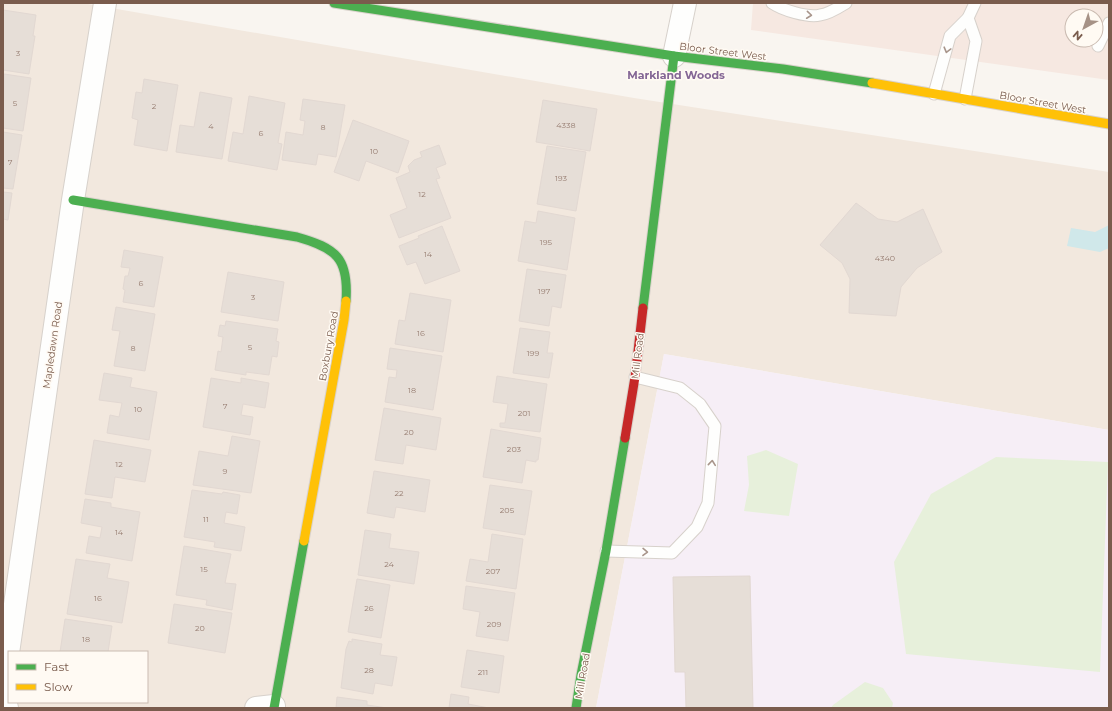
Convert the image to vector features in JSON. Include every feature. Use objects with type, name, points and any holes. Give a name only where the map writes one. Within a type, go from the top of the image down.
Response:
[{"type":"street","name":"Mapledawn Road","points":[[8,651],[73,200],[105,3]]},
{"type":"street","name":"Bloor Street West","points":[[334,3],[674,56],[826,76],[1109,124]]},
{"type":"street","name":"Mill Road","points":[[576,708],[581,675],[606,551],[635,377],[674,56],[685,3]]},
{"type":"street","name":"Boxbury Road","points":[[73,200],[314,242],[339,258],[343,266],[347,292],[344,320],[268,707]]},
{"type":"street","name":"Mapledawn Road","points":[[3,688],[8,653]]},
{"type":"street","points":[[3,693],[7,708]]},
{"type":"lane","points":[[772,3],[792,13],[820,16],[835,10],[846,3]]},
{"type":"lane","points":[[934,94],[950,36],[968,18],[974,3]]},
{"type":"lane","points":[[965,99],[976,41],[968,18]]},
{"type":"lane","points":[[1104,33],[1109,23]]},
{"type":"lane","points":[[606,551],[672,553],[697,527],[708,503],[715,426],[700,404],[680,388],[635,377]]},
{"type":"shaded area","points":[[3,3],[82,3],[634,98],[1109,172],[1109,430],[664,354],[596,708],[3,708]]},
{"type":"shaded area","points":[[753,3],[1109,3],[1109,80],[751,30]]},
{"type":"shaded area","points":[[664,354],[1109,430],[1109,708],[596,708]]},
{"type":"green space","points":[[766,450],[798,464],[789,516],[744,511],[749,485],[747,456]]},
{"type":"green space","points":[[996,457],[1108,462],[1100,672],[906,654],[894,562],[931,494]]},
{"type":"green space","points":[[865,682],[883,688],[893,703],[892,708],[831,708],[833,705]]},
{"type":"water","points":[[1109,225],[1109,248],[1100,252],[1067,246],[1071,228],[1095,232]]},
{"type":"building","points":[[3,10],[36,15],[33,36],[35,36],[29,74],[3,70]]},
{"type":"building","points":[[4,74],[31,78],[23,131],[3,128]]},
{"type":"building","points":[[144,79],[178,85],[167,151],[134,145],[138,120],[132,118],[136,92],[142,93]]},
{"type":"building","points":[[200,92],[232,98],[222,159],[176,152],[180,125],[194,127]]},
{"type":"building","points":[[249,96],[285,103],[278,143],[282,144],[277,170],[228,161],[233,132],[243,134]]},
{"type":"building","points":[[303,99],[345,105],[336,157],[318,154],[316,165],[282,160],[286,132],[303,135],[305,121],[300,120]]},
{"type":"building","points":[[543,100],[597,109],[590,151],[536,142]]},
{"type":"building","points":[[353,120],[409,141],[398,173],[366,161],[359,181],[334,172]]},
{"type":"building","points":[[3,132],[22,135],[13,189],[3,188]]},
{"type":"building","points":[[439,145],[446,164],[436,168],[440,178],[436,179],[451,218],[399,238],[390,215],[407,208],[396,178],[410,172],[408,166],[414,160],[422,157],[420,152]]},
{"type":"building","points":[[547,146],[586,152],[576,211],[537,204]]},
{"type":"building","points":[[3,192],[12,193],[8,220],[3,219]]},
{"type":"building","points":[[856,203],[878,219],[897,222],[923,209],[942,252],[917,268],[901,287],[896,316],[849,313],[850,279],[842,263],[820,245]]},
{"type":"building","points":[[538,211],[575,218],[567,270],[518,261],[525,221],[536,223]]},
{"type":"building","points":[[442,226],[460,271],[425,284],[416,262],[407,265],[399,246]]},
{"type":"building","points":[[124,250],[163,257],[154,307],[123,302],[125,276],[128,276],[130,268],[121,267]]},
{"type":"building","points":[[527,269],[566,275],[561,308],[552,306],[549,326],[519,321]]},
{"type":"building","points":[[228,272],[284,282],[278,321],[221,312]]},
{"type":"building","points":[[410,293],[451,300],[443,352],[395,344],[399,320],[405,321]]},
{"type":"building","points":[[116,307],[155,314],[145,371],[114,366],[120,331],[112,330]]},
{"type":"building","points":[[226,321],[278,329],[276,341],[279,342],[277,357],[272,356],[269,375],[246,372],[246,375],[215,370],[218,351],[221,352],[223,337],[218,336],[220,325],[225,326]]},
{"type":"building","points":[[520,328],[550,332],[547,353],[553,353],[549,378],[513,373]]},
{"type":"building","points":[[390,348],[442,356],[433,410],[385,402],[389,377],[396,378],[397,370],[387,369]]},
{"type":"building","points":[[104,373],[132,378],[130,387],[157,392],[149,440],[107,433],[110,415],[119,417],[122,403],[99,400]]},
{"type":"building","points":[[497,376],[547,384],[540,432],[500,427],[500,423],[505,423],[508,404],[493,402]]},
{"type":"building","points":[[211,378],[241,383],[241,378],[269,383],[265,408],[243,404],[241,415],[253,417],[250,435],[203,427]]},
{"type":"building","points":[[384,408],[441,418],[436,450],[406,445],[403,464],[375,460]]},
{"type":"building","points":[[491,429],[541,438],[538,460],[536,460],[536,462],[526,460],[522,483],[483,477]]},
{"type":"building","points":[[232,436],[260,441],[251,493],[193,485],[199,451],[228,456]]},
{"type":"building","points":[[94,440],[151,450],[145,482],[115,477],[112,498],[85,494]]},
{"type":"building","points":[[374,471],[430,480],[425,512],[396,507],[394,518],[367,513]]},
{"type":"building","points":[[490,485],[532,491],[525,535],[483,528]]},
{"type":"building","points":[[192,490],[222,494],[223,492],[240,495],[237,514],[226,512],[224,523],[245,527],[241,551],[214,547],[215,542],[184,537]]},
{"type":"building","points":[[85,499],[111,503],[111,507],[140,512],[132,561],[86,553],[89,536],[100,538],[102,527],[81,523]]},
{"type":"building","points":[[365,530],[391,534],[389,548],[419,552],[414,584],[358,575]]},
{"type":"building","points":[[492,534],[523,539],[516,589],[466,581],[470,559],[488,562]]},
{"type":"building","points":[[184,546],[231,554],[225,583],[236,584],[232,610],[206,605],[207,600],[176,595]]},
{"type":"building","points":[[76,559],[110,564],[107,578],[129,582],[122,623],[67,614]]},
{"type":"building","points":[[750,576],[753,708],[686,708],[685,672],[675,672],[673,577]]},
{"type":"building","points":[[357,579],[390,585],[381,638],[348,632]]},
{"type":"building","points":[[466,586],[515,593],[508,641],[476,636],[480,612],[463,609]]},
{"type":"building","points":[[174,604],[232,613],[225,653],[168,643]]},
{"type":"building","points":[[65,619],[112,626],[108,651],[60,651]]},
{"type":"building","points":[[352,639],[382,644],[380,655],[397,657],[392,686],[375,683],[373,694],[341,688],[346,649],[349,641],[352,642]]},
{"type":"building","points":[[467,650],[504,656],[499,693],[461,687]]},
{"type":"building","points":[[451,694],[469,697],[468,704],[489,708],[449,708]]},
{"type":"building","points":[[337,697],[367,701],[367,705],[387,708],[336,708]]},
{"type":"traffic: fast","points":[[334,3],[674,56],[783,69],[872,83]]},
{"type":"traffic: fast","points":[[643,308],[674,56]]},
{"type":"traffic: fast","points":[[73,200],[297,237],[310,241],[330,251],[337,257],[342,265],[345,274],[346,301]]},
{"type":"traffic: fast","points":[[576,708],[581,675],[606,551],[625,438]]},
{"type":"traffic: fast","points":[[274,708],[304,541]]},
{"type":"traffic: slow","points":[[872,83],[1109,124]]},
{"type":"traffic: slow","points":[[304,541],[344,320],[346,301]]},
{"type":"traffic: jam","points":[[625,438],[635,377],[643,308]]},
{"type":"district","name":"Markland Woods","points":[[676,75]]}]
